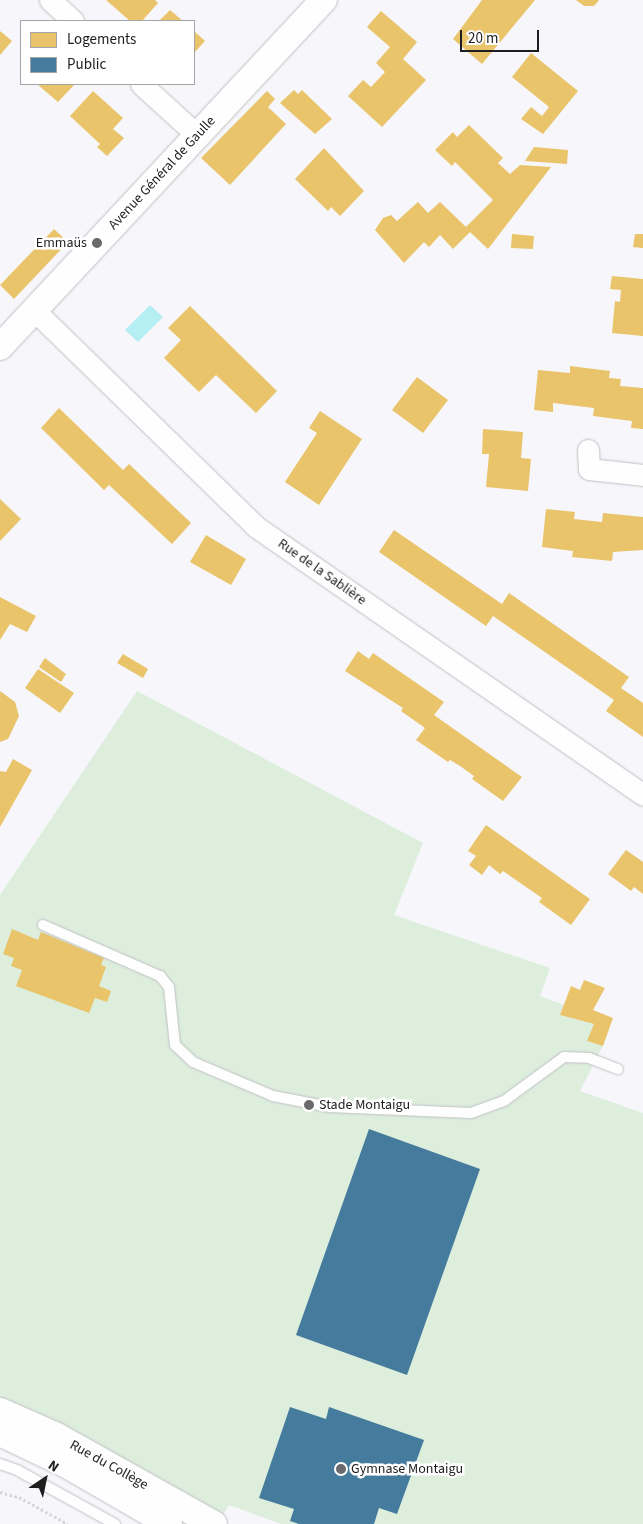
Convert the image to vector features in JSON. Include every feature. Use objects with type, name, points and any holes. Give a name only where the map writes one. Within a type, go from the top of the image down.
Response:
[{"type":"street","points":[[50,0],[72,20]]},
{"type":"street","name":"Avenue Général de Gaulle","points":[[0,347],[324,0]]},
{"type":"street","points":[[142,85],[198,135]]},
{"type":"street","name":"Rue de la Sablière","points":[[34,310],[255,526],[643,795]]},
{"type":"street","points":[[588,450],[589,469],[643,475]]},
{"type":"street","name":"Rue du Collège","points":[[0,1411],[57,1436],[214,1524]]},
{"type":"street","name":"Rue du Collège","points":[[0,1433],[65,1464],[169,1524]]},
{"type":"lane","points":[[43,925],[160,976],[169,987],[175,1045],[193,1062],[273,1096],[330,1108],[471,1113],[504,1101],[564,1057],[589,1058],[618,1068]]},
{"type":"lane","points":[[0,1464],[18,1470],[115,1524]]},
{"type":"path","points":[[0,1492],[19,1497],[68,1524]]},
{"type":"green space","name":"Stade Montaigu","points":[[137,691],[423,843],[394,915],[550,968],[540,996],[564,1005],[560,1015],[594,1024],[588,1041],[603,1046],[580,1091],[643,1113],[643,1524],[281,1524],[229,1505],[221,1518],[0,1402],[0,895]]},
{"type":"water","points":[[150,305],[163,317],[138,342],[125,330]]},
{"type":"building: Logements","points":[[106,0],[155,0],[158,3],[143,20],[129,20]]},
{"type":"building: Logements","points":[[482,0],[535,0],[482,64],[453,39]]},
{"type":"building: Logements","points":[[576,0],[599,0],[594,6],[584,6]]},
{"type":"building: Logements","points":[[170,10],[182,20],[160,20]]},
{"type":"building: Logements","points":[[381,11],[417,42],[403,59],[426,80],[382,127],[348,96],[363,80],[371,87],[385,72],[376,63],[390,47],[367,27]]},
{"type":"building: Logements","points":[[0,31],[12,41],[0,55]]},
{"type":"building: Logements","points":[[195,32],[205,41],[195,52]]},
{"type":"building: Logements","points":[[531,53],[578,91],[543,134],[521,119],[531,107],[542,116],[549,107],[512,77]]},
{"type":"building: Logements","points":[[38,85],[74,85],[58,102]]},
{"type":"building: Logements","points":[[294,90],[298,94],[302,90],[332,119],[315,134],[280,103]]},
{"type":"building: Logements","points":[[93,91],[123,118],[113,129],[124,138],[107,156],[97,147],[100,144],[70,116]]},
{"type":"building: Logements","points":[[267,91],[275,99],[268,107],[286,124],[230,185],[201,158]]},
{"type":"building: Logements","points":[[469,125],[503,158],[498,163],[510,174],[520,165],[551,167],[488,249],[470,232],[453,249],[440,235],[429,247],[424,242],[404,263],[375,230],[383,218],[391,215],[397,221],[418,202],[428,213],[440,202],[466,227],[493,200],[455,162],[452,166],[435,150],[453,132],[457,137]]},
{"type":"building: Logements","points":[[534,147],[568,150],[567,164],[525,161]]},
{"type":"building: Logements","points":[[324,148],[364,191],[340,216],[331,207],[328,211],[295,179]]},
{"type":"building: Logements","points":[[54,229],[68,242],[14,299],[0,285]]},
{"type":"building: Logements","points":[[512,234],[534,236],[533,249],[511,248]]},
{"type":"building: Logements","points":[[635,234],[643,234],[643,248],[633,247]]},
{"type":"building: Logements","points":[[612,276],[643,279],[643,336],[612,333],[615,301],[620,302],[621,290],[610,289]]},
{"type":"building: Logements","points":[[190,306],[277,391],[256,413],[216,375],[199,392],[164,358],[181,340],[168,328]]},
{"type":"building: Logements","points":[[570,366],[610,371],[609,378],[621,379],[620,386],[643,388],[643,429],[631,428],[632,421],[593,416],[594,408],[553,403],[553,412],[534,410],[538,370],[570,373]]},
{"type":"building: Logements","points":[[417,377],[448,400],[423,433],[392,410]]},
{"type":"building: Logements","points":[[59,408],[123,470],[129,464],[191,523],[172,544],[109,485],[104,490],[41,428]]},
{"type":"building: Logements","points":[[320,411],[362,439],[319,505],[285,482],[317,433],[309,428]]},
{"type":"building: Logements","points":[[483,429],[523,432],[521,458],[531,459],[528,491],[486,487],[489,454],[482,454]]},
{"type":"building: Logements","points":[[0,499],[21,519],[0,541]]},
{"type":"building: Logements","points":[[546,509],[575,512],[574,519],[602,522],[603,513],[643,517],[643,550],[613,552],[612,561],[572,557],[573,551],[542,547]]},
{"type":"building: Logements","points":[[394,530],[502,604],[509,593],[629,677],[621,688],[643,703],[643,737],[606,711],[614,700],[493,616],[486,626],[379,552]]},
{"type":"building: Logements","points":[[206,535],[246,559],[231,585],[190,562]]},
{"type":"building: Logements","points":[[0,597],[36,616],[27,632],[10,624],[0,640]]},
{"type":"building: Logements","points":[[358,651],[369,659],[373,653],[444,702],[434,715],[522,777],[503,801],[472,779],[474,776],[460,766],[450,760],[448,762],[416,740],[425,728],[401,711],[403,708],[345,671]]},
{"type":"building: Logements","points":[[123,654],[148,669],[143,678],[117,663]]},
{"type":"building: Logements","points":[[45,658],[66,674],[61,682],[39,667]]},
{"type":"building: Logements","points":[[38,669],[74,693],[60,713],[25,688]]},
{"type":"building: Logements","points":[[0,691],[15,702],[19,716],[8,739],[0,742]]},
{"type":"building: Logements","points":[[13,759],[32,770],[0,827],[0,771],[6,772]]},
{"type":"building: Logements","points":[[486,825],[590,899],[571,925],[539,902],[542,898],[503,871],[500,874],[489,865],[482,875],[469,865],[476,856],[468,851]]},
{"type":"building: Logements","points":[[626,850],[643,862],[643,894],[634,887],[631,891],[608,874]]},
{"type":"building: Logements","points":[[12,929],[38,940],[41,932],[104,958],[101,965],[106,967],[99,986],[111,991],[107,1002],[95,998],[89,1013],[16,986],[22,970],[11,966],[14,958],[3,954]]},
{"type":"building: Logements","points":[[584,980],[605,988],[593,1010],[613,1018],[603,1046],[587,1041],[594,1024],[560,1015],[571,986],[580,990]]},
{"type":"building: Public","points":[[369,1129],[480,1169],[407,1375],[296,1335]]},
{"type":"building: Public","name":"Gymnase Montaigu","points":[[290,1407],[326,1419],[329,1407],[424,1440],[397,1514],[379,1508],[374,1524],[299,1524],[290,1521],[294,1509],[259,1498]]},
{"type":"place","name":"Emmaüs","points":[[97,243]]},
{"type":"place","name":"Stade Montaigu","points":[[309,1105]]},
{"type":"place","name":"Gymnase Montaigu","points":[[341,1469]]}]
